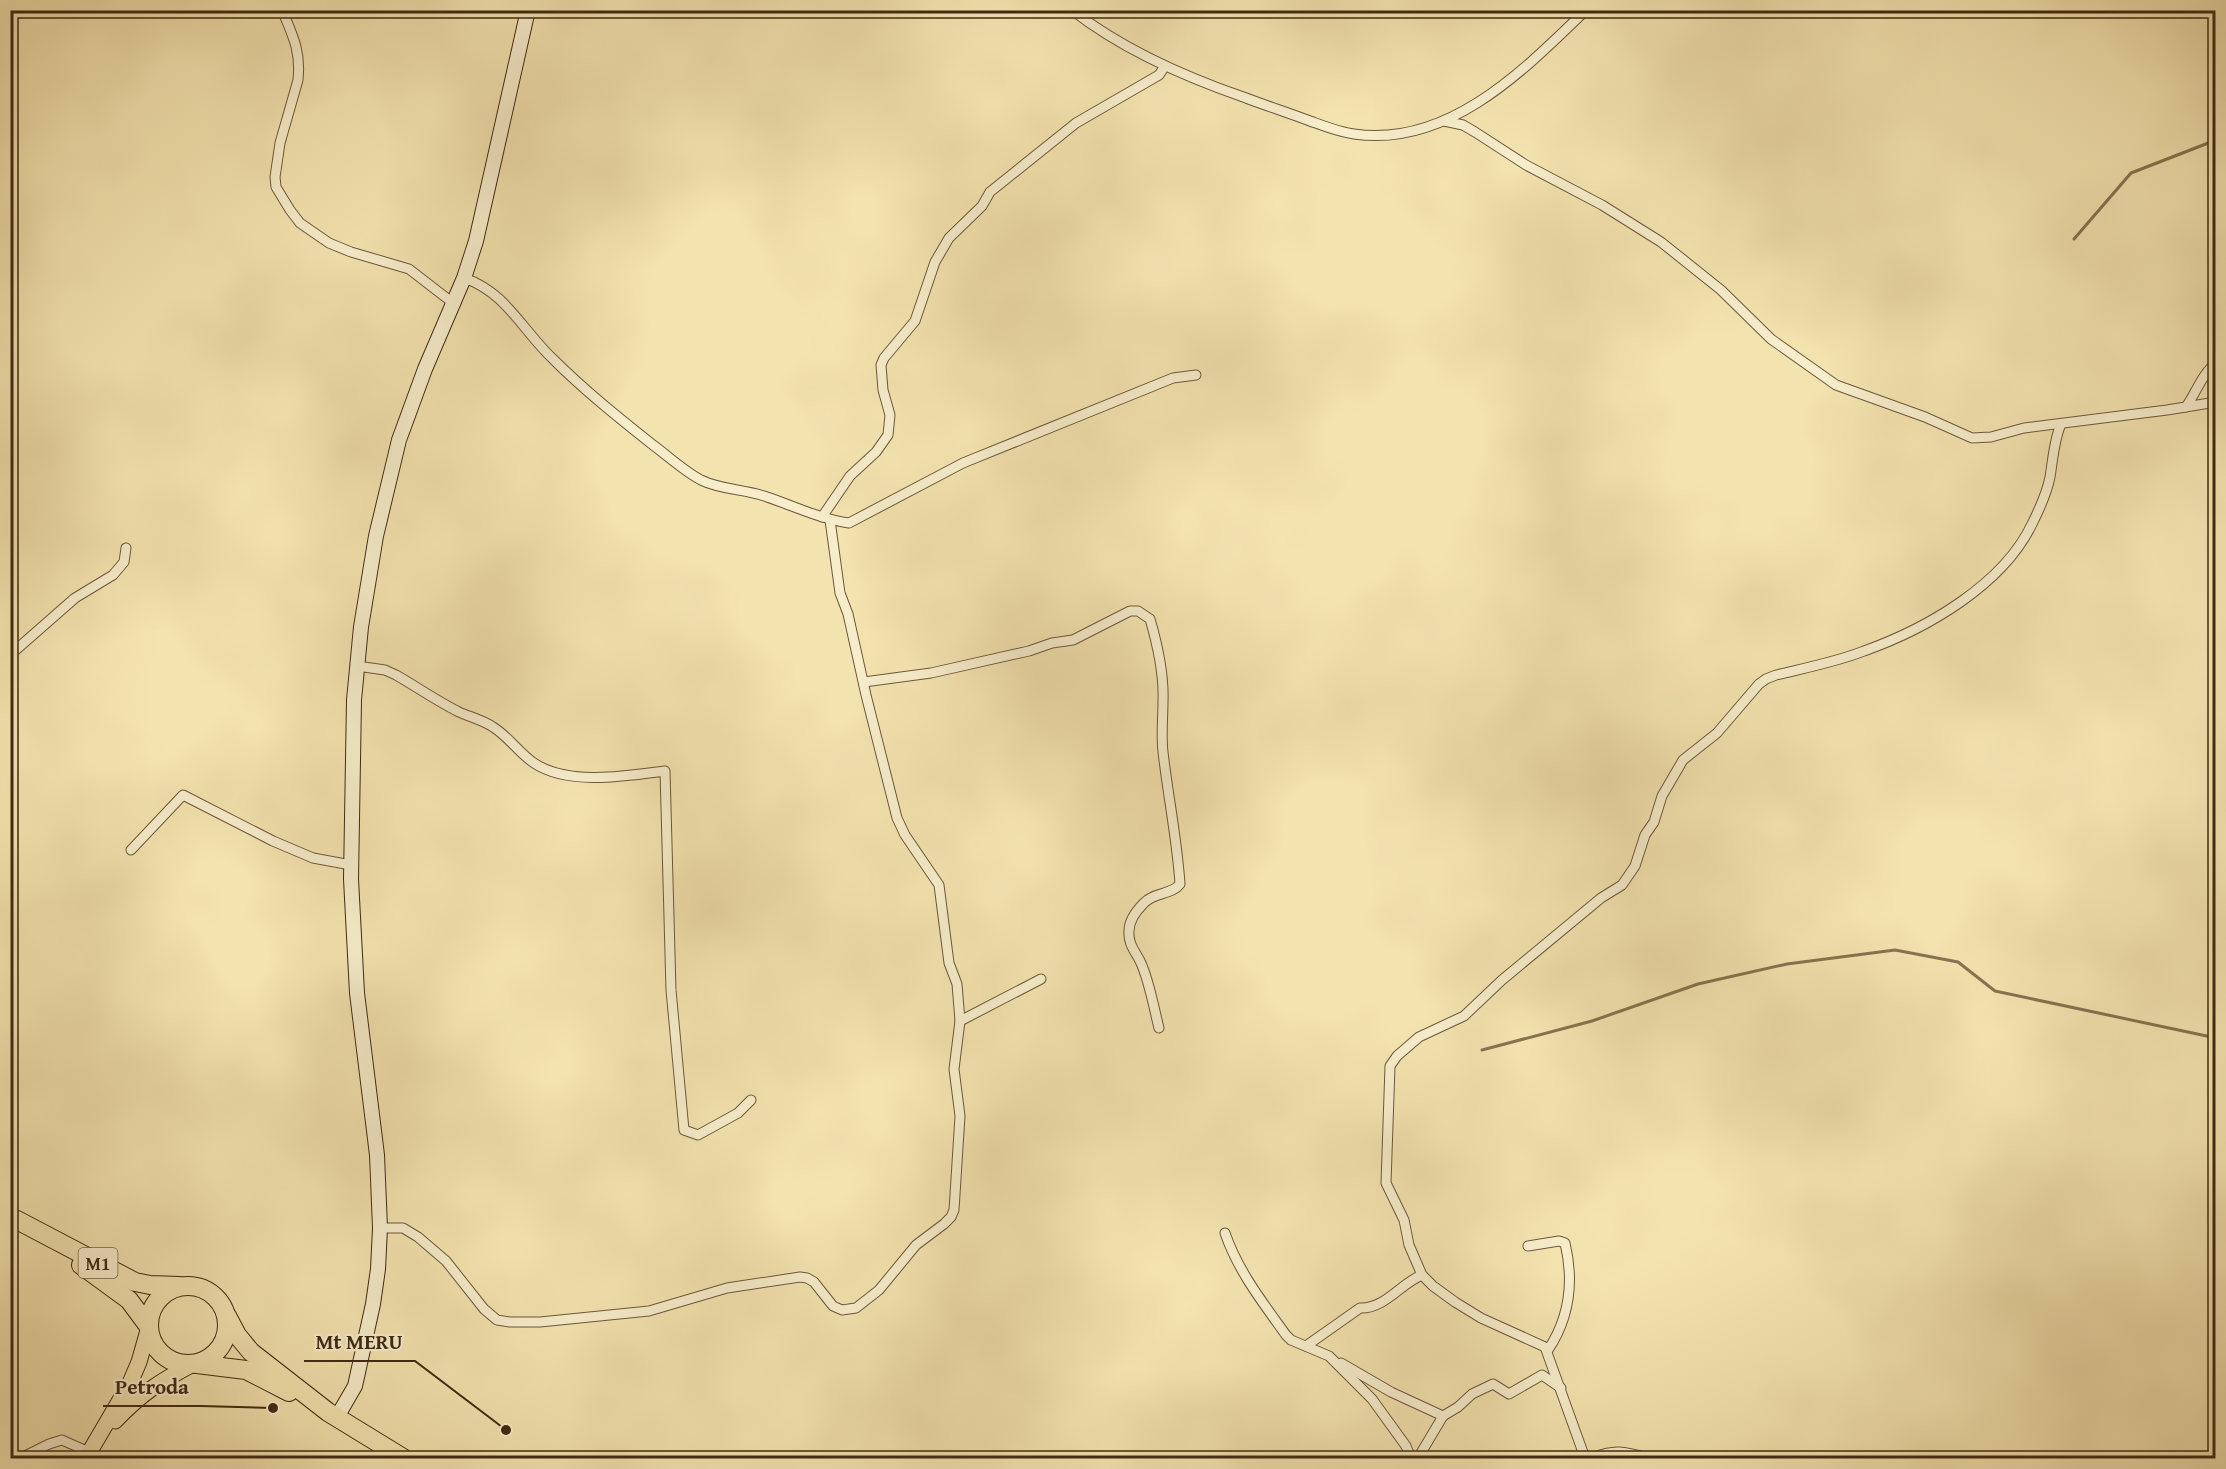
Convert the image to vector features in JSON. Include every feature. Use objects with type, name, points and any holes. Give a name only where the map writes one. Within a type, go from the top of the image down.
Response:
[{"type":"highway","name":"M1","points":[[14,1218],[135,1282],[199,1288],[211,1293],[220,1302],[237,1335],[251,1352],[332,1415]]},
{"type":"highway","name":"M1","points":[[14,1218],[129,1300],[149,1327],[153,1340],[161,1352],[172,1360],[246,1370],[332,1415],[403,1458]]},
{"type":"highway","points":[[149,1327],[152,1313],[159,1300],[171,1291],[186,1287]]},
{"type":"highway","points":[[193,1364],[206,1360],[221,1346],[226,1334],[226,1314]]},
{"type":"main road","points":[[87,1455],[99,1438],[140,1362],[149,1327]]},
{"type":"main road","points":[[99,1438],[139,1396],[160,1381],[193,1364]]},
{"type":"street","points":[[282,10],[296,41],[300,66],[276,163],[275,177],[281,197],[300,223],[329,243],[409,269],[453,303]]},
{"type":"street","points":[[332,1415],[355,1386],[373,1304],[380,1228],[377,1155],[356,974],[351,865],[354,700],[370,561],[393,465],[418,386],[464,278],[476,241],[528,10]]},
{"type":"street","points":[[1072,10],[1123,44],[1164,66],[1215,87],[1352,134],[1374,136],[1394,134],[1444,121],[1502,86],[1530,64],[1586,10]]},
{"type":"street","points":[[380,1228],[403,1228],[418,1237],[446,1261],[484,1309],[497,1320],[540,1322],[648,1311],[727,1288],[800,1277],[814,1282],[833,1306],[842,1310],[856,1308],[879,1290],[916,1245],[951,1217],[954,1210],[960,1116],[954,1060],[960,1022],[957,984],[949,963],[939,885],[905,835],[897,818],[848,614],[840,593],[826,519],[850,476],[876,452],[888,435],[890,415],[883,390],[881,365],[884,357],[915,321],[934,262],[944,245],[982,206],[990,192],[1011,174],[1085,117],[1160,75],[1164,66]]},
{"type":"street","points":[[1444,121],[1463,125],[1526,165],[1602,205],[1653,237],[1721,290],[1771,339],[1836,385],[1925,417],[1972,438],[1991,437],[2024,428],[2216,402]]},
{"type":"street","points":[[464,278],[492,291],[544,351],[570,376],[622,420],[700,480],[720,487],[749,491],[826,519],[849,523],[963,463],[1173,378],[1196,375]]},
{"type":"street","points":[[2186,407],[2196,393],[2203,376],[2216,363]]},
{"type":"street","points":[[1585,1458],[1548,1350],[1481,1318],[1433,1286],[1422,1275],[1409,1245],[1404,1220],[1386,1182],[1390,1066],[1394,1059],[1419,1037],[1464,1016],[1502,980],[1601,898],[1622,885],[1635,866],[1646,834],[1654,822],[1662,796],[1683,760],[1717,733],[1759,684],[1776,675],[1862,652],[1886,643],[1949,609],[1992,575],[2017,550],[2032,524],[2049,481],[2056,439],[2061,424]]},
{"type":"street","points":[[10,655],[75,598],[113,575],[123,562],[126,548]]},
{"type":"street","points":[[864,681],[931,673],[1029,651],[1052,643],[1073,640],[1130,611],[1138,611],[1150,619],[1164,700],[1161,725],[1163,751],[1178,846],[1180,884],[1176,889],[1146,901],[1135,914],[1128,930],[1132,949],[1140,961],[1159,1028]]},
{"type":"street","points":[[357,666],[385,670],[459,712],[490,725],[510,740],[526,757],[545,769],[570,776],[600,777],[665,771],[671,990],[684,1130],[698,1135],[738,1113],[751,1100]]},
{"type":"street","points":[[131,850],[183,795],[273,841],[313,858],[351,865]]},
{"type":"street","points":[[960,1022],[1041,979]]},
{"type":"street","points":[[1225,1233],[1230,1248],[1257,1295],[1291,1340],[1329,1356],[1391,1392],[1443,1416]]},
{"type":"street","points":[[1528,1246],[1559,1241],[1565,1243],[1570,1261],[1571,1283],[1567,1310],[1558,1335],[1548,1350]]},
{"type":"street","points":[[1306,1346],[1360,1308],[1370,1309],[1401,1290],[1410,1279],[1422,1275]]},
{"type":"street","points":[[1329,1356],[1372,1399],[1406,1446],[1411,1458]]},
{"type":"street","points":[[1418,1458],[1443,1416],[1458,1407],[1472,1394],[1493,1384],[1509,1394],[1542,1376],[1562,1388]]},
{"type":"street","points":[[21,1458],[62,1440],[87,1455]]},
{"type":"street","points":[[1592,1458],[1618,1451],[1647,1458]]},
{"type":"waterway","points":[[2074,239],[2131,173],[2216,140]]},
{"type":"waterway","points":[[1482,1050],[1592,1021],[1698,984],[1787,964],[1895,950],[1958,962],[1995,991],[2216,1038]]},
{"type":"place","name":"Petroda","points":[[273,1408]]},
{"type":"place","name":"Mt MERU","points":[[506,1430]]}]
